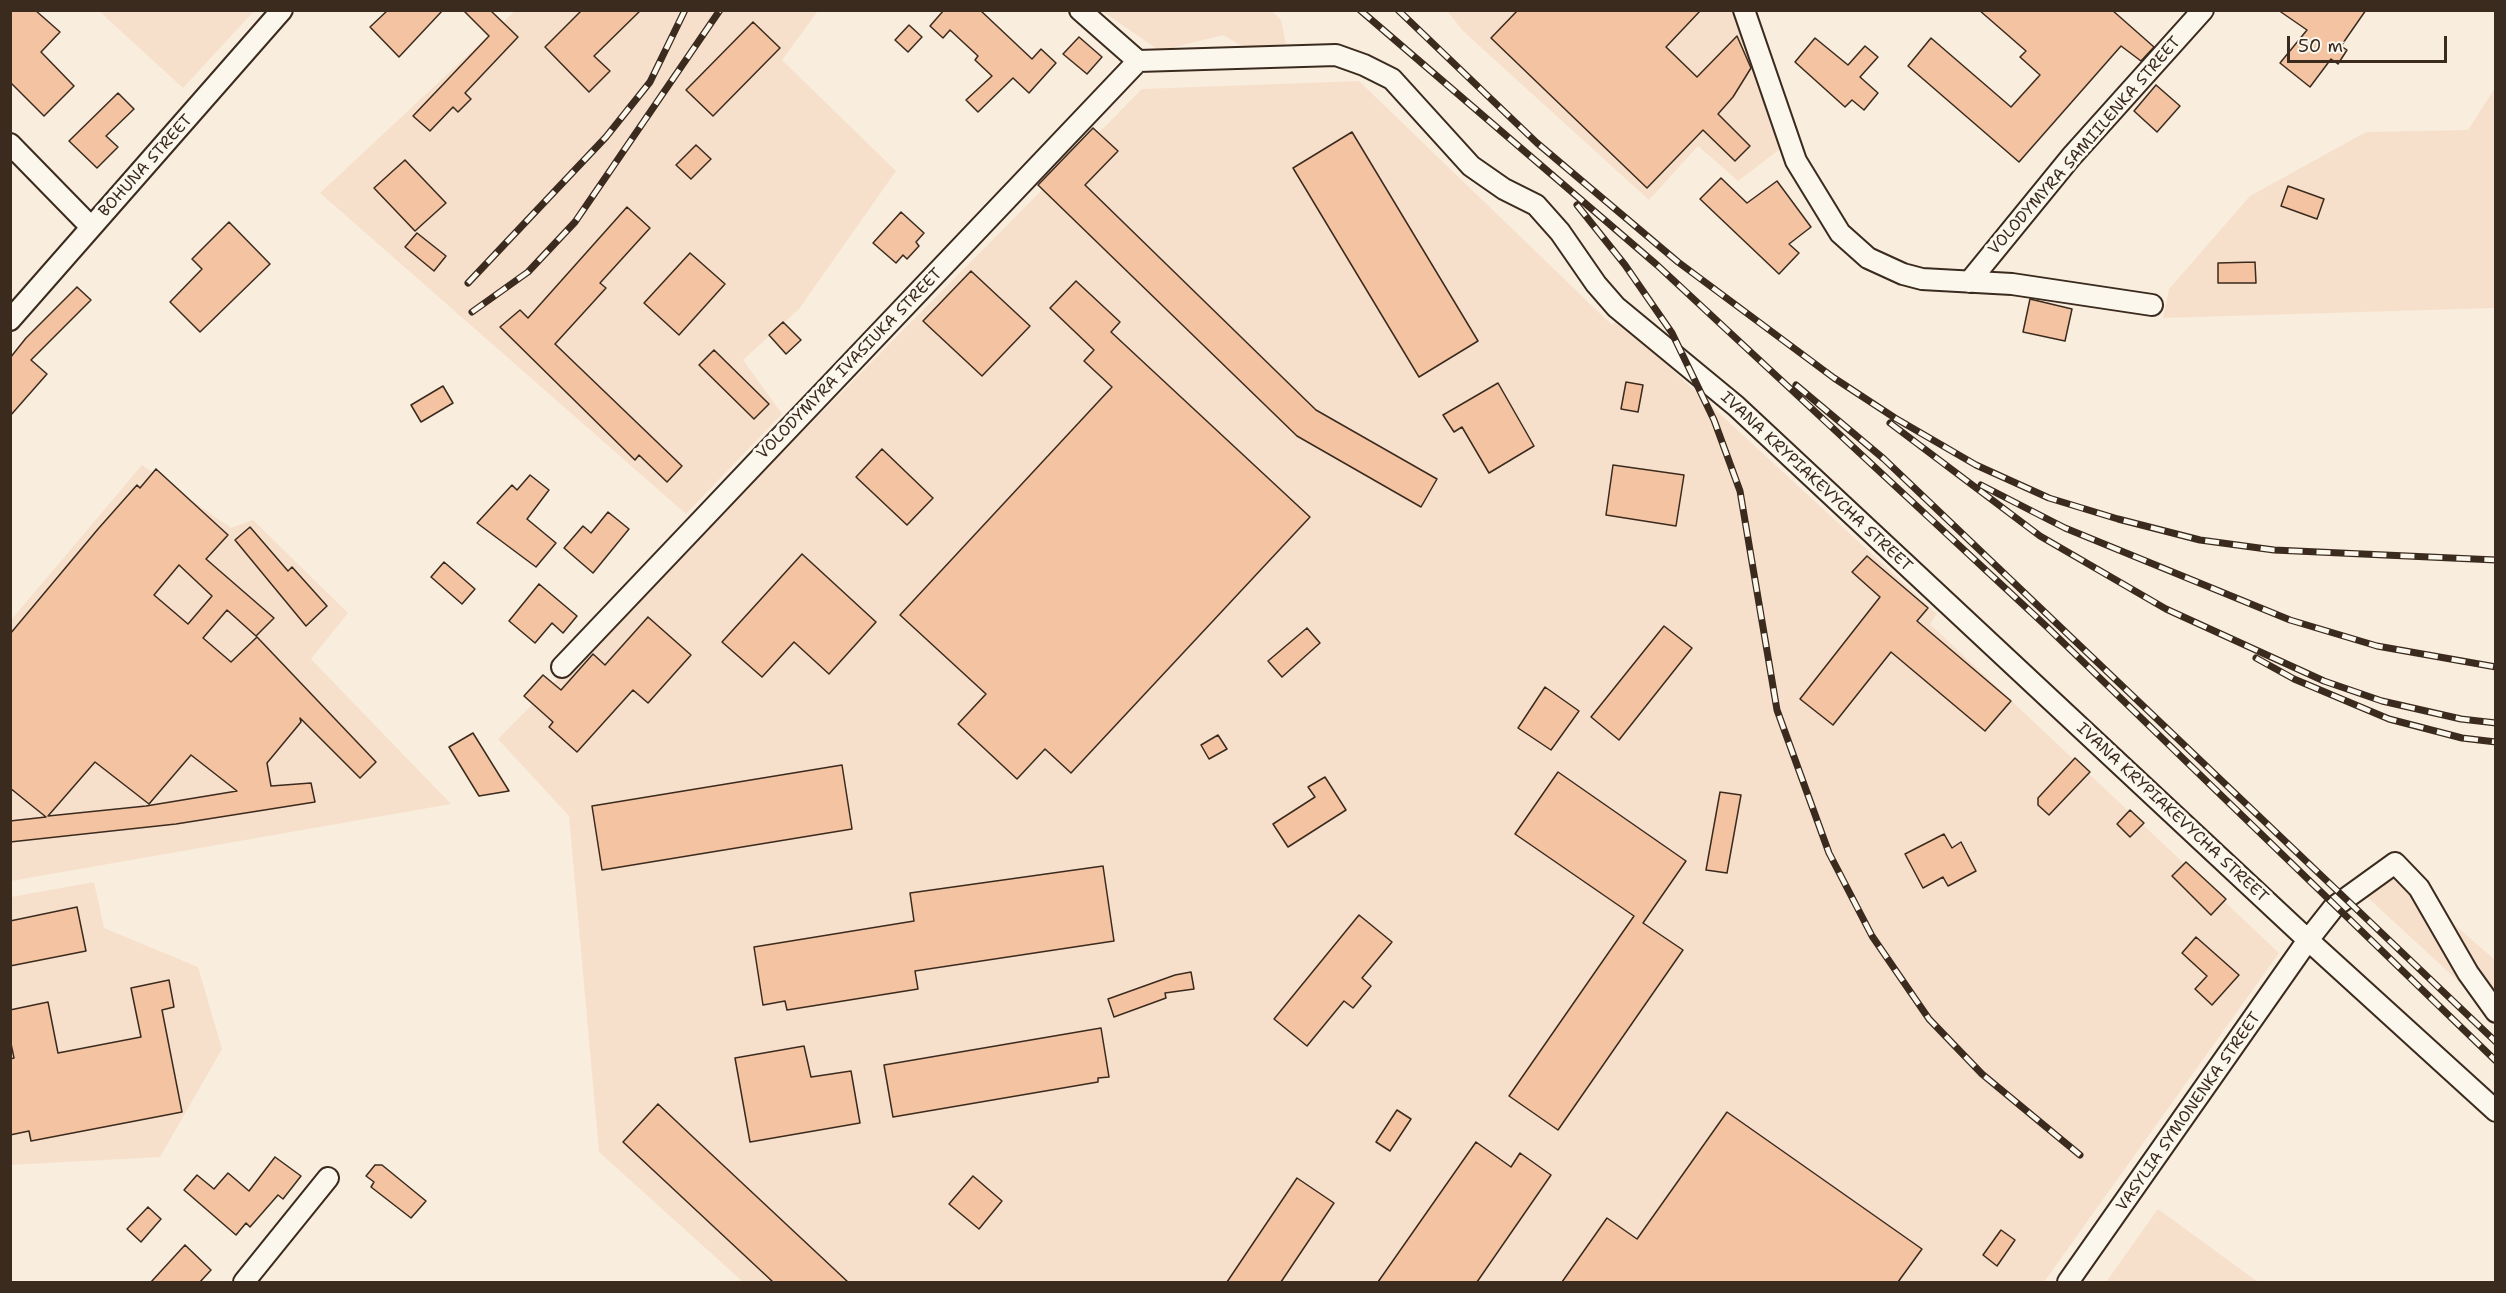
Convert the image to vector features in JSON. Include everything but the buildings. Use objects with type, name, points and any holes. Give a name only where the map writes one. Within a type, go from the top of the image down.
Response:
[{"type":"street","name":"BOHUNA STREET","points":[[10,320],[282,10]]},
{"type":"street","points":[[1080,10],[1138,61]]},
{"type":"street","points":[[1744,10],[1788,143],[1840,232],[1868,258],[1903,274],[1941,281],[2012,284],[2152,305]]},
{"type":"street","name":"VOLODYMYRA SAMIILENKA STREET","points":[[1969,282],[2071,157],[2203,10]]},
{"type":"street","name":"IVANA KRYPIAKEVYCHA STREET","points":[[1138,61],[1336,55],[1364,65],[1392,79],[1471,166],[1504,189],[1536,205],[1560,232],[1596,284],[1616,307],[1736,406],[2496,1111]]},
{"type":"street","name":"VOLODYMYRA IVASIUKA STREET","points":[[562,667],[1138,61]]},
{"type":"street","points":[[10,144],[91,227]]},
{"type":"street","name":"VASYLIA SYMONENKA STREET","points":[[2068,1282],[2222,1066],[2308,939],[2334,907],[2395,863],[2419,888],[2468,974],[2496,1012]]},
{"type":"street","points":[[244,1282],[328,1178]]},
{"type":"shaded area","points":[[516,10],[818,11],[782,60],[896,171],[799,309],[743,360],[782,414],[686,514],[320,193]]},
{"type":"shaded area","points":[[99,11],[254,11],[183,88]]},
{"type":"shaded area","points":[[1102,11],[1272,11],[1281,20],[1286,44],[1246,48],[1223,35],[1160,51]]},
{"type":"shaded area","points":[[1447,11],[1753,11],[1788,143],[1738,181],[1698,146],[1649,200],[1463,31]]},
{"type":"shaded area","points":[[1359,81],[1612,325],[1618,320],[1937,614],[1930,624],[2279,953],[2044,1282],[743,1282],[599,1152],[569,816],[498,739],[1142,89]]},
{"type":"shaded area","points":[[2495,88],[2495,308],[2163,318],[2169,289],[2250,196],[2366,132],[2468,130]]},
{"type":"shaded area","points":[[142,465],[231,528],[253,520],[348,613],[311,659],[451,804],[11,881],[11,620]]},
{"type":"shaded area","points":[[2394,872],[2495,960],[2495,1015],[2367,897]]},
{"type":"shaded area","points":[[94,882],[104,928],[198,967],[222,1049],[160,1157],[11,1165],[11,897]]},
{"type":"shaded area","points":[[2158,1209],[2258,1282],[2106,1282]]},
{"type":"railway","points":[[468,283],[606,137],[650,82],[685,10]]},
{"type":"railway","points":[[472,312],[528,272],[575,222],[720,10]]},
{"type":"railway","points":[[1360,10],[1657,265],[2046,626],[2496,1061]]},
{"type":"railway","points":[[1398,10],[1537,143],[1678,262],[1834,378],[1895,418],[1976,465],[2049,498],[2200,540],[2274,550],[2496,560]]},
{"type":"railway","points":[[1577,205],[1625,265],[1672,333],[1714,420],[1740,491],[1777,710],[1829,853],[1872,936],[1929,1019],[1982,1074],[2080,1155]]},
{"type":"railway","points":[[1796,385],[1884,459],[2496,1042]]},
{"type":"railway","points":[[1890,423],[2040,536],[2166,609],[2324,681],[2382,701],[2461,719],[2496,723]]},
{"type":"railway","points":[[1981,485],[2065,528],[2290,620],[2377,646],[2496,667]]},
{"type":"railway","points":[[2256,658],[2294,679],[2389,719],[2462,738],[2496,742]]}]
